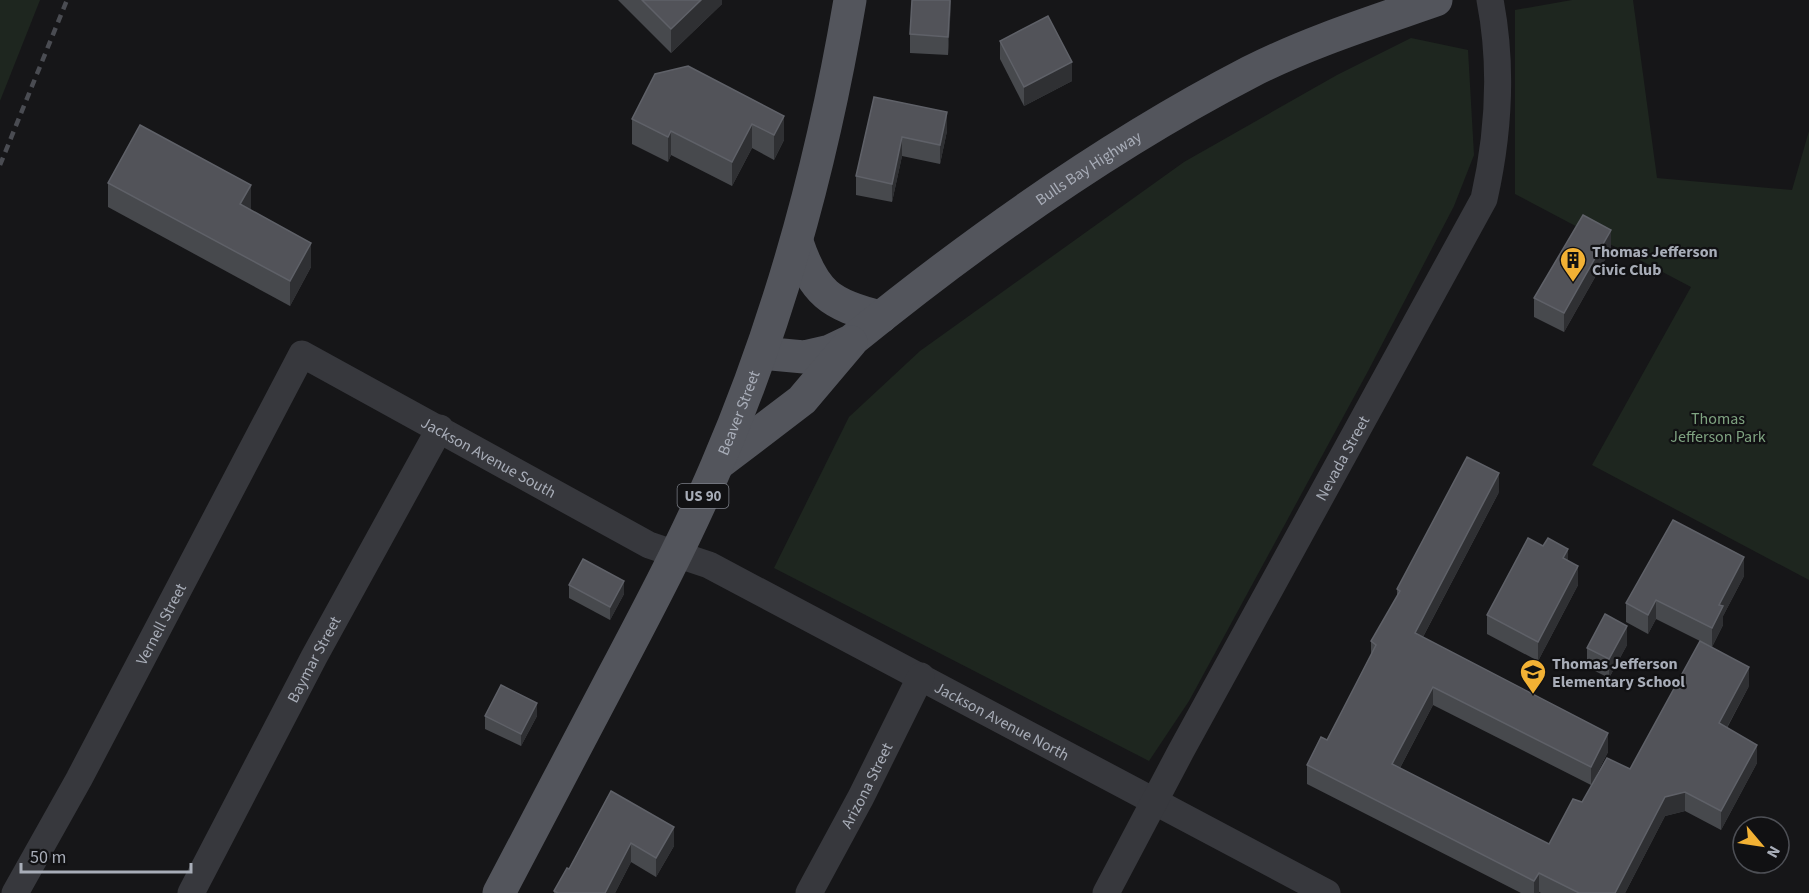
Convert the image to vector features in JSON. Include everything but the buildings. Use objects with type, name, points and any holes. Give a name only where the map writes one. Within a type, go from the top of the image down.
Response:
[{"type":"main road","name":"Beaver Street","points":[[499,893],[677,554],[718,464],[760,353],[797,242],[819,160],[837,79],[850,0]]},
{"type":"main road","name":"Bulls Bay Highway","points":[[760,353],[804,357],[830,351],[851,341],[1029,206],[1181,110],[1251,72],[1328,38],[1436,0]]},
{"type":"main road","points":[[797,242],[804,264],[818,288],[853,310],[881,317]]},
{"type":"main road","points":[[718,464],[802,400],[851,341]]},
{"type":"street","name":"Nevada Street","points":[[1106,893],[1186,741],[1484,199],[1497,127],[1497,44],[1490,0]]},
{"type":"street","name":"Jackson Avenue South","points":[[302,354],[649,544],[677,554]]},
{"type":"street","name":"Vernell Street","points":[[15,893],[79,779],[302,354]]},
{"type":"street","name":"Baymar Street","points":[[191,893],[314,657],[440,428]]},
{"type":"street","name":"Jackson Avenue North","points":[[677,554],[709,565],[1327,893]]},
{"type":"street","name":"Arizona Street","points":[[809,893],[861,797],[921,676]]},
{"type":"green space","points":[[0,0],[40,0],[0,101]]},
{"type":"green space","name":"Thomas Jefferson Park","points":[[1572,0],[1633,0],[1657,178],[1792,190],[1809,131],[1809,580],[1592,465],[1691,287],[1515,194],[1515,10]]},
{"type":"green space","points":[[1411,38],[1468,50],[1474,155],[1454,206],[1367,373],[1189,701],[1149,761],[774,568],[849,417],[920,351],[1184,162],[1337,75]]},
{"type":"railway","points":[[0,165],[67,0]]},
{"type":"place","name":"Thomas Jefferson Civic Club","points":[[1573,283]]},
{"type":"place","name":"Thomas Jefferson Elementary School","points":[[1533,695]]}]
